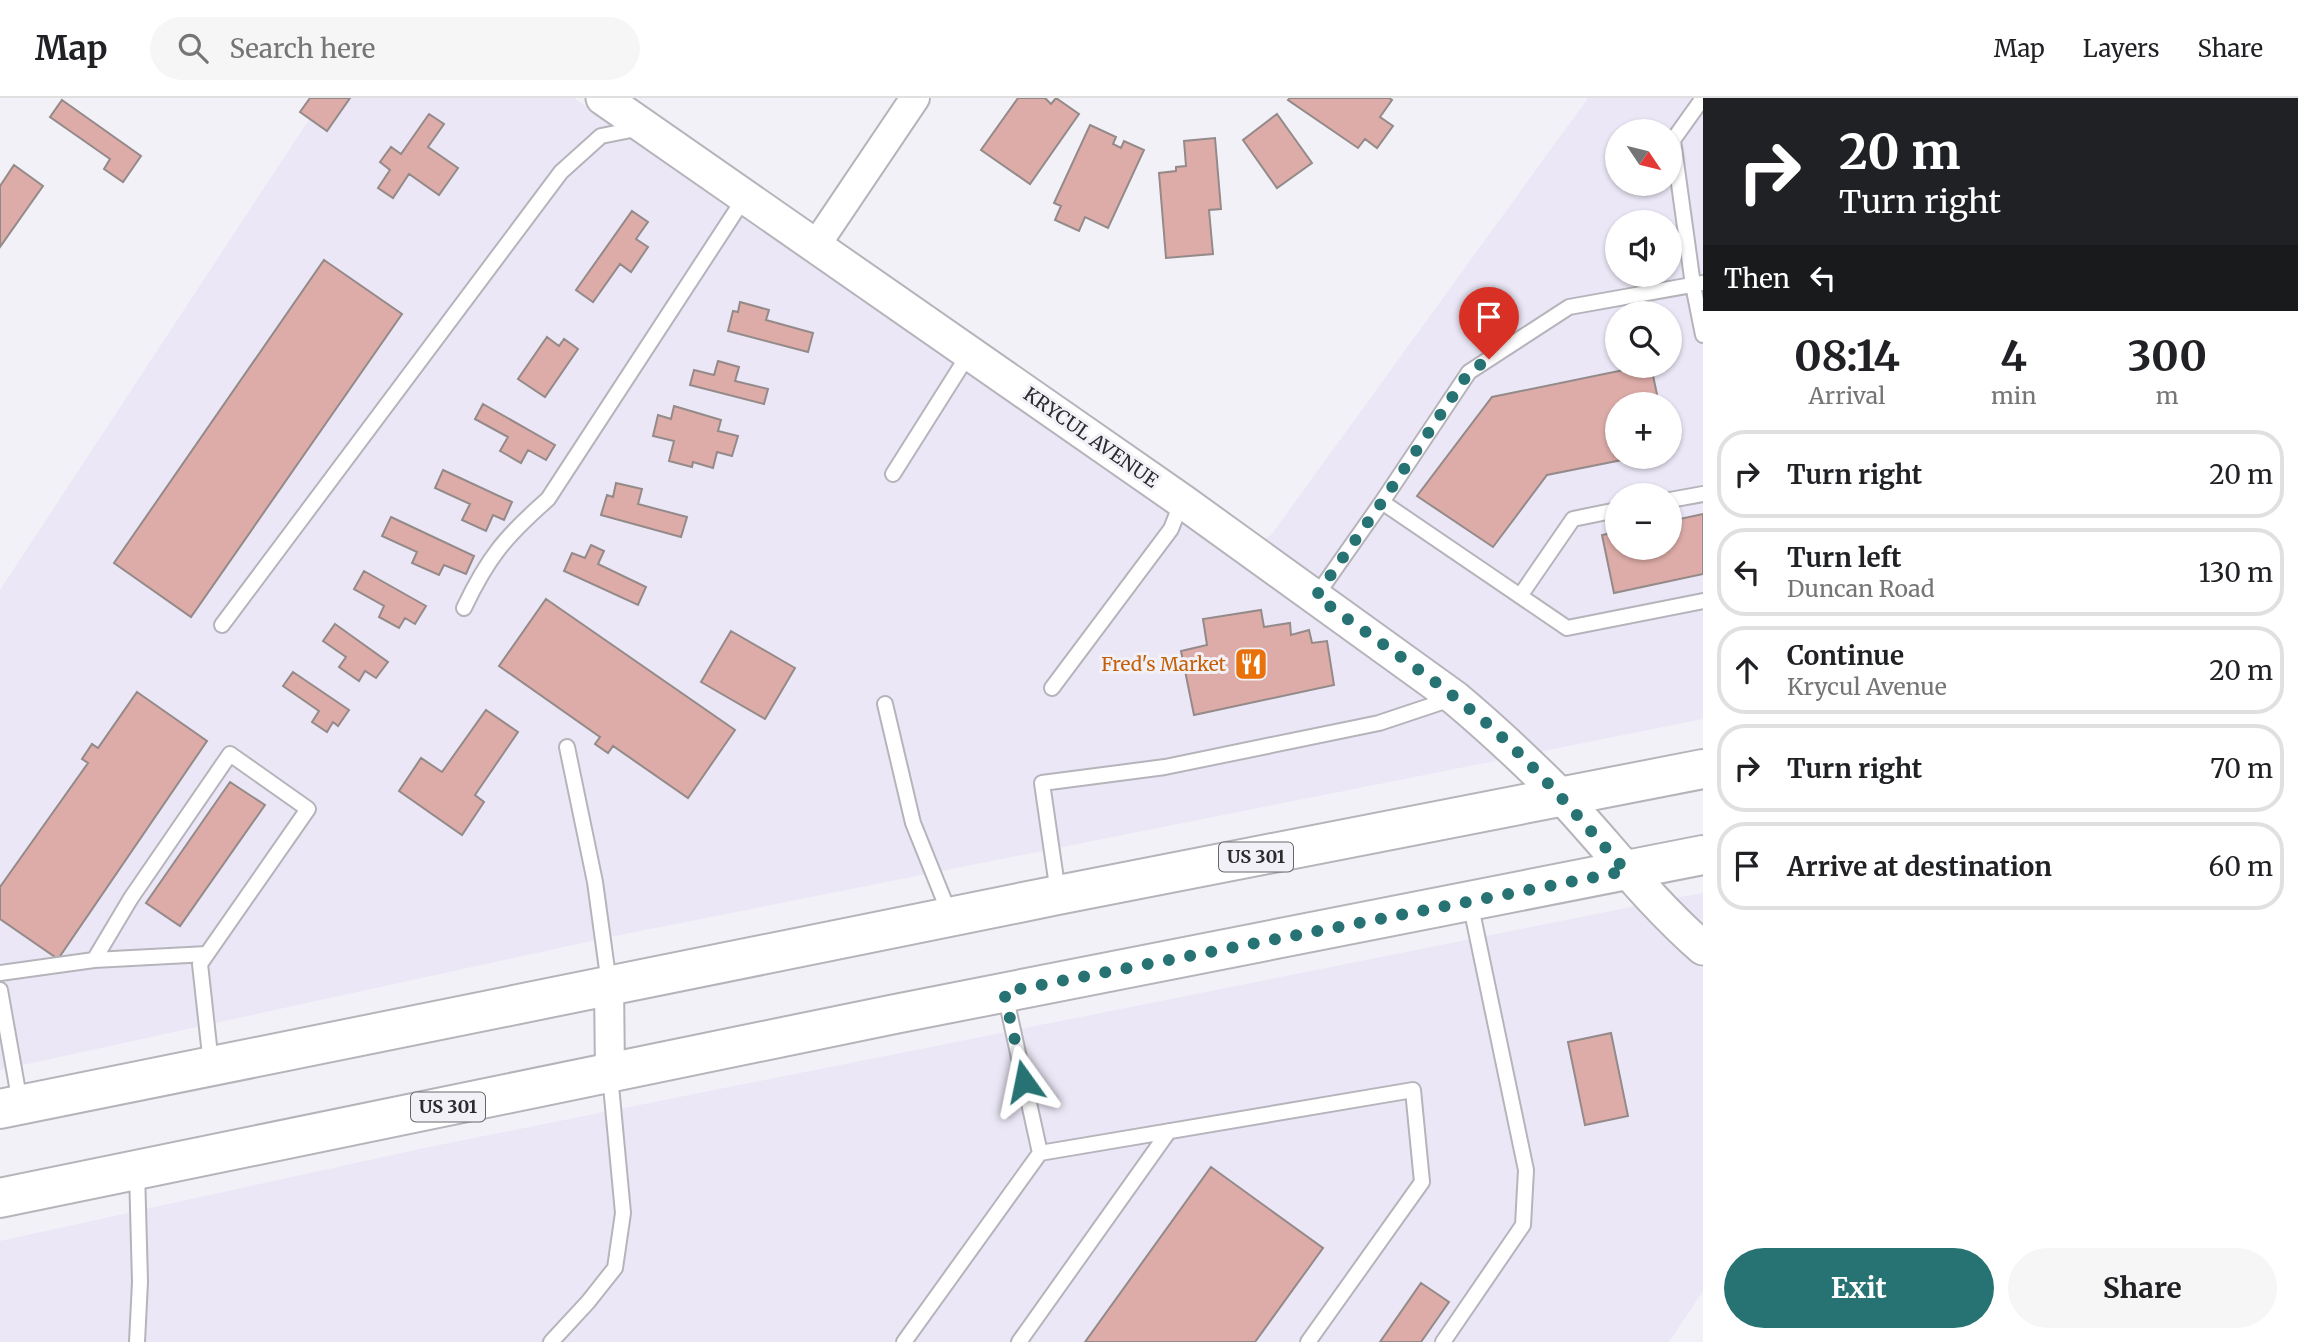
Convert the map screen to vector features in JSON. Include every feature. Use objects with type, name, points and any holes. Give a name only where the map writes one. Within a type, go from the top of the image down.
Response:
[{"type":"main road","name":"US 301","points":[[10,1107],[1058,895],[1703,769]]},
{"type":"main road","name":"US 301","points":[[0,1198],[1004,992],[1703,855]]},
{"type":"street","name":"KRYCUL AVENUE","points":[[603,98],[1182,501],[1455,698],[1492,728],[1562,798],[1626,871],[1677,925],[1703,948]]},
{"type":"street","points":[[816,245],[915,98]]},
{"type":"street","points":[[609,985],[610,1074]]},
{"type":"lane","points":[[1703,98],[1673,140],[1698,284],[1703,335]]},
{"type":"lane","points":[[222,625],[561,173],[601,136],[645,127]]},
{"type":"lane","points":[[464,608],[495,551],[548,499],[746,196]]},
{"type":"lane","points":[[1316,596],[1469,372],[1569,307],[1698,284]]},
{"type":"lane","points":[[893,474],[970,352]]},
{"type":"lane","points":[[1682,498],[1703,494]]},
{"type":"lane","points":[[1052,688],[1171,530],[1182,501]]},
{"type":"lane","points":[[1382,502],[1567,628],[1703,601]]},
{"type":"lane","points":[[1520,596],[1573,519],[1605,512]]},
{"type":"lane","points":[[1058,895],[1042,783],[1166,767],[1379,723],[1455,698]]},
{"type":"lane","points":[[885,704],[913,823],[950,917]]},
{"type":"lane","points":[[567,747],[595,882],[609,985]]},
{"type":"lane","points":[[94,960],[131,898],[230,754],[308,809],[200,964],[211,1066]]},
{"type":"lane","points":[[1443,1342],[1522,1225],[1526,1170],[1469,901]]},
{"type":"lane","points":[[0,973],[94,960],[207,954]]},
{"type":"lane","points":[[0,990],[10,1107]]},
{"type":"lane","points":[[1004,992],[1040,1153]]},
{"type":"lane","points":[[551,1342],[589,1302],[615,1268],[623,1213],[610,1074]]},
{"type":"lane","points":[[904,1342],[1040,1153],[1413,1090],[1422,1182],[1308,1342]]},
{"type":"lane","points":[[1019,1342],[1168,1131]]},
{"type":"lane","points":[[137,1170],[140,1282],[137,1342]]},
{"type":"shaded area","points":[[323,98],[574,98],[1306,609],[1445,711],[1500,760],[605,938],[0,1070],[0,590]]},
{"type":"shaded area","points":[[1588,98],[1703,98],[1703,719],[1539,752],[1465,685],[1265,539],[1271,535]]},
{"type":"shaded area","points":[[1703,893],[1703,925],[1675,898]]},
{"type":"shaded area","points":[[1636,906],[1665,937],[1703,969],[1703,1291],[1669,1342],[0,1342],[0,1241],[424,1148]]},
{"type":"building","points":[[310,98],[350,98],[327,131],[300,112]]},
{"type":"building","points":[[1018,98],[1045,98],[1051,104],[1056,98],[1079,114],[1030,184],[981,150]]},
{"type":"building","points":[[1389,98],[1392,100],[1380,117],[1393,126],[1377,148],[1365,139],[1358,148],[1288,100]]},
{"type":"building","points":[[62,100],[141,156],[123,182],[104,169],[110,159],[50,117]]},
{"type":"building","points":[[429,114],[444,124],[428,147],[458,168],[439,195],[409,174],[393,198],[378,188],[390,170],[380,162],[391,147],[401,154]]},
{"type":"building","points":[[1277,114],[1312,163],[1277,188],[1243,140]]},
{"type":"building","points":[[1090,125],[1116,137],[1113,144],[1121,148],[1124,141],[1144,150],[1108,228],[1085,217],[1079,231],[1055,220],[1061,206],[1054,203]]},
{"type":"building","points":[[1215,138],[1221,209],[1209,210],[1213,254],[1166,258],[1159,173],[1176,171],[1176,167],[1186,166],[1184,141]]},
{"type":"building","points":[[14,165],[43,186],[0,247],[0,186]]},
{"type":"building","points":[[632,211],[648,222],[636,239],[648,247],[631,272],[620,264],[593,302],[576,290]]},
{"type":"building","points":[[324,260],[402,314],[191,617],[114,563]]},
{"type":"building","points":[[740,302],[769,310],[766,320],[813,333],[808,352],[728,331],[733,311],[738,312]]},
{"type":"building","points":[[547,337],[559,346],[564,339],[578,349],[545,397],[518,379]]},
{"type":"building","points":[[718,361],[739,367],[735,381],[768,389],[764,404],[690,385],[694,370],[714,375]]},
{"type":"building","points":[[1605,374],[1605,378],[1654,378],[1656,392],[1605,392],[1605,463],[1547,475],[1493,547],[1417,496],[1492,397]]},
{"type":"building","points":[[483,404],[555,445],[546,460],[528,450],[521,463],[500,451],[508,437],[475,419]]},
{"type":"building","points":[[674,406],[721,420],[718,431],[738,436],[732,456],[717,452],[713,468],[693,462],[692,467],[669,461],[674,441],[653,436],[658,415],[671,419]]},
{"type":"building","points":[[443,470],[512,502],[504,520],[493,515],[486,531],[462,520],[470,504],[435,488]]},
{"type":"building","points":[[616,483],[642,489],[638,504],[687,517],[681,537],[601,515],[607,495],[613,497]]},
{"type":"building","points":[[1703,514],[1703,574],[1614,593],[1607,560],[1682,560],[1682,518]]},
{"type":"building","points":[[391,517],[474,556],[466,574],[444,565],[439,575],[412,563],[417,552],[382,536]]},
{"type":"building","points":[[591,545],[604,551],[598,564],[646,587],[638,605],[564,571],[572,553],[585,558]]},
{"type":"building","points":[[364,571],[426,606],[415,624],[405,618],[399,628],[379,617],[384,606],[354,589]]},
{"type":"building","points":[[546,599],[735,730],[688,798],[613,746],[608,753],[595,744],[600,737],[499,666]]},
{"type":"building","points":[[1261,610],[1264,627],[1290,623],[1291,635],[1309,630],[1312,643],[1327,641],[1334,685],[1194,715],[1181,651],[1207,645],[1203,619]]},
{"type":"building","points":[[335,624],[388,662],[376,678],[365,671],[359,681],[339,667],[346,657],[323,641]]},
{"type":"building","points":[[731,631],[795,668],[765,719],[701,682]]},
{"type":"building","points":[[293,672],[349,710],[338,726],[333,722],[327,732],[312,722],[319,711],[283,686]]},
{"type":"building","points":[[137,692],[207,741],[58,959],[0,919],[0,887],[88,763],[82,759],[92,744],[98,748]]},
{"type":"building","points":[[486,710],[518,732],[475,795],[484,802],[462,835],[399,791],[421,758],[442,772]]},
{"type":"building","points":[[230,782],[265,805],[180,926],[146,903]]},
{"type":"building","points":[[1611,1033],[1628,1116],[1585,1125],[1568,1042]]},
{"type":"building","points":[[1211,1167],[1323,1248],[1255,1342],[1085,1342]]},
{"type":"building","points":[[1421,1283],[1449,1302],[1421,1342],[1380,1342]]},
{"type":"place","name":"Fred's Market","points":[[1251,664]]},
{"type":"route","points":[[1024,1081],[1004,992],[1626,871],[1562,798],[1492,728],[1316,596],[1469,372],[1489,359]]}]
